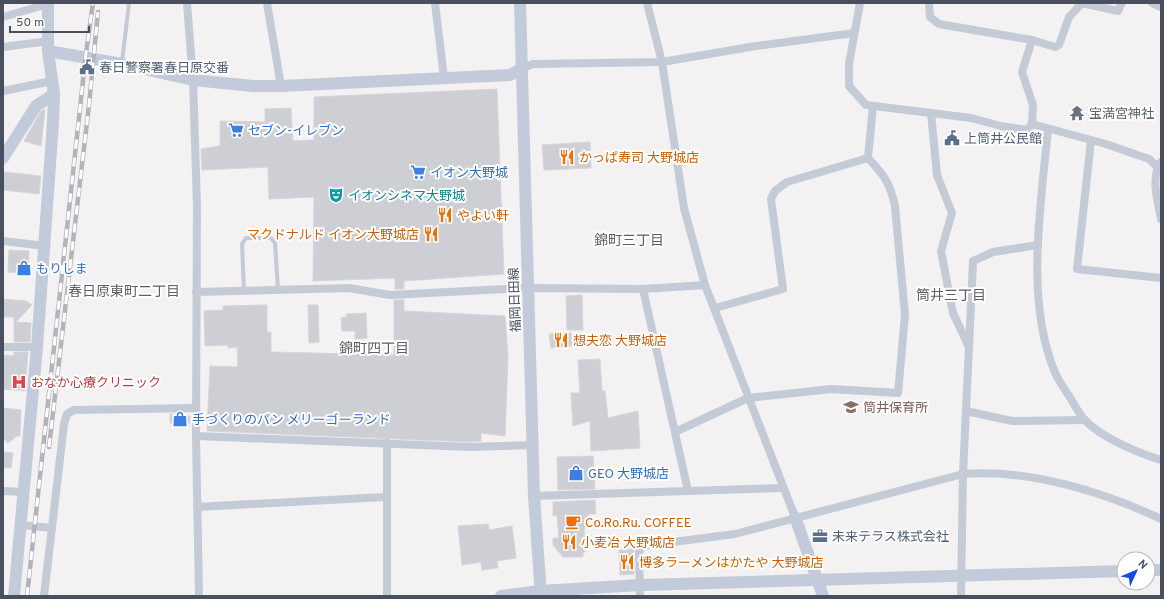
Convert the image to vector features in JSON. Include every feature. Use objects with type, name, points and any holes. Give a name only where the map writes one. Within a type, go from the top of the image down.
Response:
[{"type":"street","points":[[3,17],[48,3],[48,46],[54,94],[45,246],[37,347],[14,596]]},
{"type":"street","points":[[187,3],[193,80],[197,206],[196,436],[199,596]]},
{"type":"street","points":[[267,3],[281,86]]},
{"type":"street","points":[[435,3],[444,78]]},
{"type":"street","name":"福岡日田線","points":[[520,3],[523,68],[527,288],[534,445],[534,496],[540,594]]},
{"type":"street","points":[[647,3],[662,62],[684,208],[705,285],[818,579],[823,596]]},
{"type":"street","points":[[860,3],[854,33],[849,86],[866,105],[971,118],[1001,126],[1027,130],[1032,124],[1032,105],[1022,72],[1032,40]]},
{"type":"street","points":[[929,3],[930,17],[939,24],[1032,40],[1055,47],[1059,45],[1069,17],[1082,3],[1118,11],[1122,3]]},
{"type":"street","points":[[1152,3],[1161,7]]},
{"type":"street","points":[[3,47],[48,46],[193,80],[253,86],[281,86],[510,75],[533,64],[662,62],[756,46],[854,33]]},
{"type":"street","points":[[3,91],[52,81]]},
{"type":"street","points":[[3,158],[36,106],[54,94]]},
{"type":"street","points":[[675,432],[748,398],[831,389],[898,393],[905,315],[895,206],[891,189],[885,176],[868,158],[873,106]]},
{"type":"street","points":[[932,113],[937,175],[952,213],[941,251],[953,313],[969,348]]},
{"type":"street","points":[[1032,124],[1048,130],[1091,140],[1149,159],[1160,166],[1156,191],[1161,219]]},
{"type":"street","points":[[1048,130],[1038,245],[1040,318],[1043,337],[1054,371],[1084,420],[1111,439],[1128,448],[1161,460]]},
{"type":"street","points":[[1091,140],[1077,269],[1161,278]]},
{"type":"street","points":[[715,308],[783,289],[771,198],[775,191],[787,182],[868,158]]},
{"type":"street","points":[[3,240],[45,246]]},
{"type":"street","points":[[961,596],[963,474],[973,261],[994,252],[1038,245]]},
{"type":"street","points":[[196,292],[349,288],[390,294],[527,288],[643,289],[705,285]]},
{"type":"street","points":[[643,289],[688,491]]},
{"type":"street","points":[[3,347],[37,347]]},
{"type":"street","points":[[44,596],[64,424],[67,414],[74,410],[196,408]]},
{"type":"street","points":[[966,411],[1012,421],[1084,420]]},
{"type":"street","points":[[196,436],[470,447],[534,445]]},
{"type":"street","points":[[387,443],[387,596]]},
{"type":"street","points":[[641,590],[639,552],[642,546],[735,534],[794,517],[963,474],[987,472],[1070,486],[1117,500],[1161,519]]},
{"type":"street","points":[[534,496],[782,488]]},
{"type":"street","points":[[3,491],[23,492]]},
{"type":"street","points":[[197,507],[386,497]]},
{"type":"street","points":[[20,525],[52,528]]},
{"type":"street","points":[[501,596],[641,590],[818,579],[1116,571]]},
{"type":"lane","points":[[122,64],[129,3]]},
{"type":"lane","points":[[244,291],[242,244],[246,238],[271,238],[274,240],[278,290]]},
{"type":"building","points":[[497,89],[504,274],[404,281],[404,289],[395,289],[395,278],[313,281],[314,197],[269,199],[268,167],[202,170],[201,149],[220,146],[220,121],[265,122],[265,109],[291,108],[293,141],[314,140],[314,97]]},
{"type":"building","points":[[45,109],[41,146],[24,141],[41,111]]},
{"type":"building","name":"かっぱ寿司 大野城店","points":[[590,142],[591,168],[544,170],[542,145]]},
{"type":"building","points":[[4,172],[41,176],[39,194],[3,190]]},
{"type":"building","points":[[9,250],[29,251],[28,273],[8,272]]},
{"type":"building","points":[[582,295],[583,330],[567,330],[566,296]]},
{"type":"building","points":[[3,299],[26,301],[32,305],[16,322],[31,323],[30,342],[14,342],[14,317],[3,317]]},
{"type":"building","points":[[394,300],[404,300],[404,311],[505,316],[508,357],[505,436],[481,433],[481,441],[470,442],[207,431],[210,366],[238,367],[237,347],[228,348],[228,345],[205,346],[204,311],[223,310],[223,306],[267,305],[267,332],[271,332],[271,352],[394,355]]},
{"type":"building","points":[[308,305],[318,305],[319,342],[309,343]]},
{"type":"building","points":[[366,313],[367,338],[355,339],[355,331],[342,331],[341,318],[347,317],[346,314]]},
{"type":"building","name":"想夫恋 大野城店","points":[[571,333],[573,346],[551,348],[549,334]]},
{"type":"building","points":[[14,352],[28,352],[25,391],[3,389],[3,355],[14,356]]},
{"type":"building","points":[[600,359],[602,391],[605,391],[608,418],[638,411],[640,448],[591,451],[590,421],[573,426],[571,393],[580,393],[578,360]]},
{"type":"building","points":[[3,408],[21,410],[20,436],[17,436],[8,443],[3,438]]},
{"type":"building","name":"手づくりのパン メリーゴーランド","points":[[170,414],[190,416],[190,423],[170,423]]},
{"type":"building","points":[[3,452],[13,453],[11,468],[3,468]]},
{"type":"building","name":"GEO 大野城店","points":[[593,456],[595,489],[558,490],[557,457]]},
{"type":"building","points":[[595,500],[596,514],[588,514],[589,527],[584,528],[585,552],[583,553],[583,557],[563,557],[553,545],[553,538],[559,538],[557,515],[553,516],[553,502]]},
{"type":"building","points":[[488,524],[489,530],[512,526],[516,558],[497,561],[498,568],[482,570],[481,562],[462,565],[458,526]]},
{"type":"building","name":"博多ラーメンはかたや 大野城店","points":[[634,549],[634,574],[620,575],[619,550]]},
{"type":"railway","points":[[27,596],[86,53],[93,3]]},
{"type":"railway","points":[[49,447],[89,105],[98,12]]},
{"type":"place","name":"春日警察署春日原交番","points":[[87,67]]},
{"type":"place","name":"宝満宮神社","points":[[1077,113]]},
{"type":"place","name":"セブン-イレブン","points":[[236,130]]},
{"type":"place","name":"上筒井公民館","points":[[952,138]]},
{"type":"place","name":"かっぱ寿司 大野城店","points":[[567,157]]},
{"type":"place","name":"イオン大野城","points":[[418,172]]},
{"type":"place","name":"イオンシネマ大野城","points":[[336,195]]},
{"type":"place","name":"やよい軒","points":[[445,215]]},
{"type":"place","name":"マクドナルド イオン大野城店","points":[[431,234]]},
{"type":"place","name":"もりしま","points":[[24,268]]},
{"type":"place","name":"想夫恋 大野城店","points":[[561,340]]},
{"type":"place","name":"おなか心療クリニック","points":[[19,382]]},
{"type":"place","name":"筒井保育所","points":[[851,407]]},
{"type":"place","name":"手づくりのパン メリーゴーランド","points":[[180,419]]},
{"type":"place","name":"GEO 大野城店","points":[[576,473]]},
{"type":"place","name":"Co.Ro.Ru. COFFEE","points":[[573,522]]},
{"type":"place","name":"未来テラス株式会社","points":[[820,536]]},
{"type":"place","name":"小麦冶 大野城店","points":[[569,542]]},
{"type":"place","name":"博多ラーメンはかたや 大野城店","points":[[627,562]]},
{"type":"district","name":"錦町三丁目","points":[[629,240]]},
{"type":"district","name":"春日原東町二丁目","points":[[124,291]]},
{"type":"district","name":"筒井三丁目","points":[[951,295]]},
{"type":"district","name":"錦町四丁目","points":[[374,348]]}]
